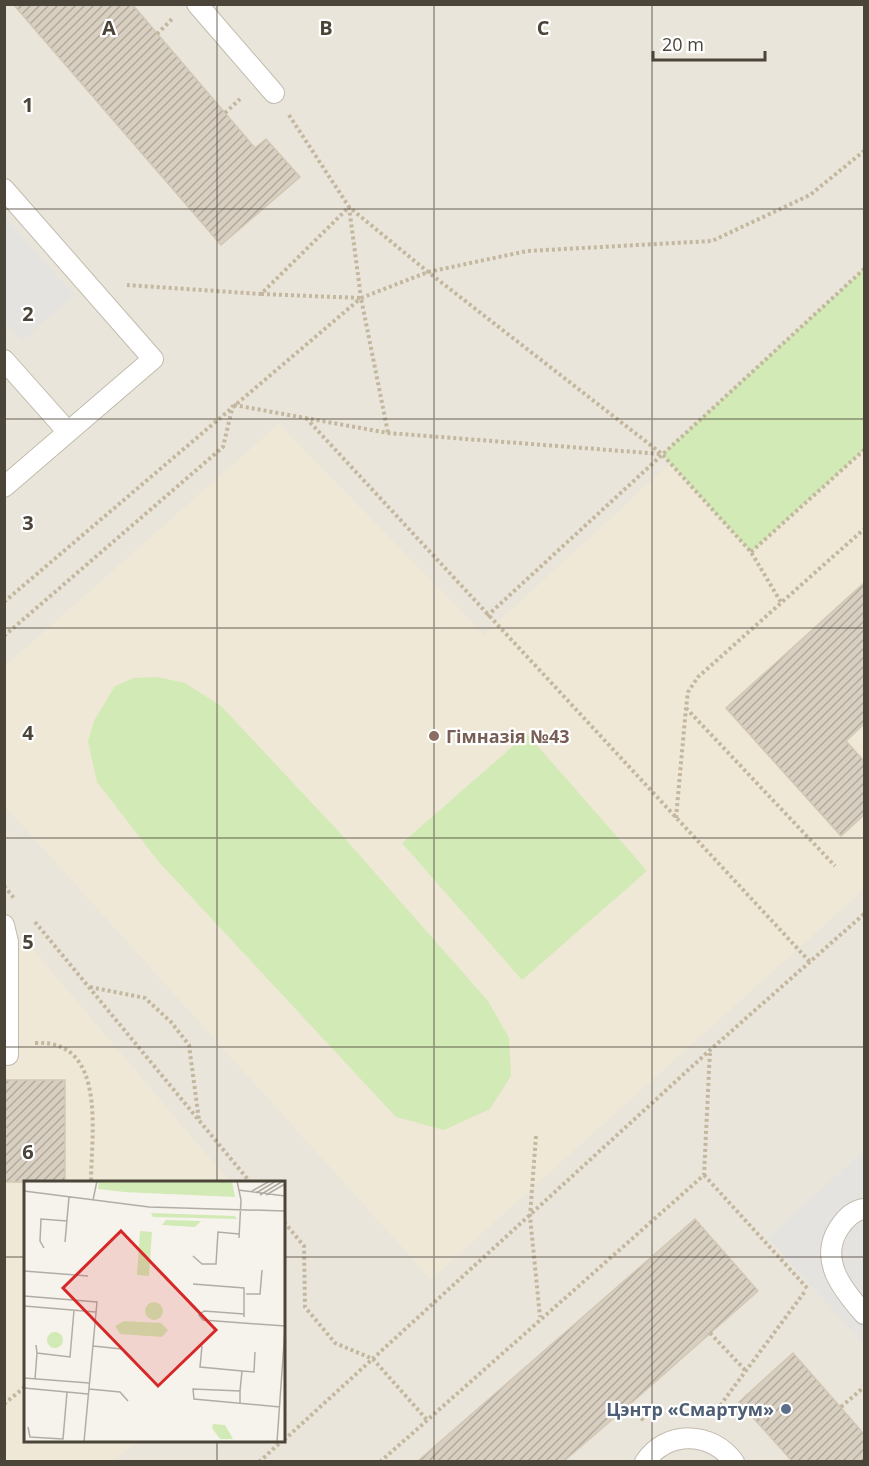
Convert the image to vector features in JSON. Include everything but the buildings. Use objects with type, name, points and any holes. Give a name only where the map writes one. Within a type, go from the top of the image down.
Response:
[{"type":"lane","points":[[197,4],[274,93]]},
{"type":"lane","points":[[4,189],[153,359],[4,487]]},
{"type":"lane","points":[[4,360],[68,432]]},
{"type":"lane","points":[[4,925],[8,942],[8,1050]]},
{"type":"lane","points":[[864,1209],[845,1219],[832,1239],[831,1260],[840,1287],[864,1314]]},
{"type":"lane","points":[[645,1461],[664,1444],[680,1438],[697,1438],[714,1443],[734,1461]]},
{"type":"path","points":[[274,93],[349,207],[428,272],[662,454],[751,552],[782,604]]},
{"type":"path","points":[[4,602],[361,298],[428,272],[527,251],[712,240],[810,195],[864,152]]},
{"type":"path","points":[[261,294],[349,207]]},
{"type":"path","points":[[349,207],[361,298],[388,433]]},
{"type":"path","points":[[487,615],[864,269]]},
{"type":"path","points":[[90,287],[137,285],[261,294],[361,298]]},
{"type":"path","points":[[234,405],[388,433],[662,454]]},
{"type":"path","points":[[4,636],[223,447],[234,405]]},
{"type":"path","points":[[306,418],[810,962]]},
{"type":"path","points":[[751,552],[864,450]]},
{"type":"path","points":[[676,818],[688,692],[698,677],[864,529]]},
{"type":"path","points":[[686,708],[835,866]]},
{"type":"path","points":[[4,886],[20,905]]},
{"type":"path","points":[[28,914],[249,1181]]},
{"type":"path","points":[[285,1438],[710,1050],[864,914]]},
{"type":"path","points":[[89,987],[146,998],[171,1022],[189,1045],[199,1121]]},
{"type":"path","points":[[8,1050],[51,1042],[74,1055],[85,1071],[92,1093],[91,1181]]},
{"type":"path","points":[[710,1050],[704,1175],[806,1290]]},
{"type":"path","points":[[536,1136],[530,1216],[540,1318]]},
{"type":"path","points":[[380,1461],[704,1175]]},
{"type":"path","points":[[285,1223],[304,1246],[305,1307],[335,1343],[373,1359],[427,1420]]},
{"type":"path","points":[[706,1424],[806,1290],[840,1287]]},
{"type":"path","points":[[710,1333],[746,1371]]},
{"type":"path","points":[[841,1407],[864,1387]]},
{"type":"path","points":[[4,1404],[24,1388]]},
{"type":"path","points":[[259,1461],[281,1442]]},
{"type":"shaded area","points":[[5,5],[864,5],[864,1461],[5,1462]]},
{"type":"shaded area","points":[[4,216],[74,295],[22,341],[5,321]]},
{"type":"shaded area","name":"Гімназія №43","points":[[864,285],[864,889],[431,1279],[5,806],[4,667],[279,424],[484,635]]},
{"type":"shaded area","points":[[5,942],[29,945],[229,1181],[24,1181],[24,1442],[136,1442],[114,1461],[5,1462]]},
{"type":"shaded area","points":[[864,1150],[864,1344],[768,1238]]},
{"type":"green space","points":[[864,269],[864,450],[751,552],[662,454]]},
{"type":"green space","points":[[157,677],[185,683],[221,706],[340,833],[488,1001],[509,1038],[511,1076],[490,1109],[444,1130],[396,1117],[158,861],[97,782],[88,741],[94,721],[115,686],[134,678]]},
{"type":"green space","points":[[527,734],[647,871],[522,980],[402,843]]},
{"type":"place","name":"Гімназія №43","points":[[434,736]]},
{"type":"place","name":"Цэнтр «Смартум»","points":[[786,1409]]}]
